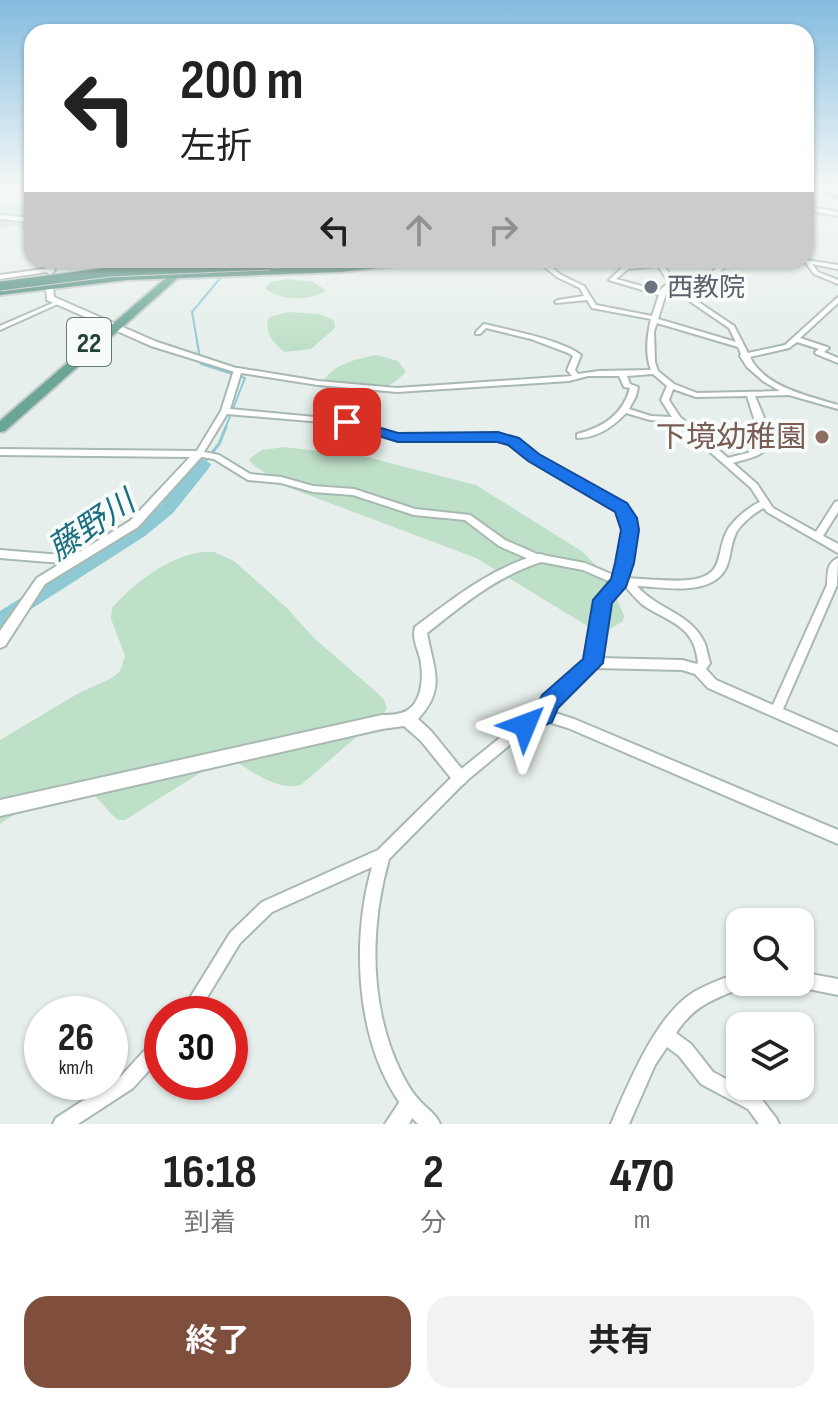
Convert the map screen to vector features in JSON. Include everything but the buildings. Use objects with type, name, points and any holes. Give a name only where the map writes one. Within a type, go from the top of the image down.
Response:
[{"type":"highway","points":[[0,286],[67,273],[162,268]]},
{"type":"highway","points":[[0,286],[98,279],[174,268]]},
{"type":"highway","points":[[0,286],[110,275],[250,268]]},
{"type":"highway","points":[[261,268],[350,268]]},
{"type":"main road","name":"22","points":[[0,421],[180,268]]},
{"type":"main road","name":"22","points":[[0,428],[112,326]]},
{"type":"street","points":[[814,265],[838,267]]},
{"type":"street","points":[[0,286],[51,271],[52,268]]},
{"type":"street","points":[[549,268],[582,287],[597,308],[654,319],[741,346]]},
{"type":"street","points":[[625,268],[612,280],[662,294]]},
{"type":"street","points":[[662,268],[671,284],[732,327],[744,356],[766,379],[789,393],[838,407]]},
{"type":"street","points":[[721,268],[707,280],[671,284],[662,294],[651,343],[655,372],[671,386],[696,395],[789,393]]},
{"type":"street","points":[[812,268],[816,273],[838,282]]},
{"type":"street","points":[[49,287],[50,298],[57,303],[154,344],[238,370],[318,383],[397,390],[655,372]]},
{"type":"street","points":[[558,302],[587,298]]},
{"type":"street","points":[[744,356],[787,347],[838,299]]},
{"type":"street","points":[[0,328],[57,303]]},
{"type":"street","points":[[478,333],[484,326],[571,351],[577,355],[571,370],[576,376]]},
{"type":"street","points":[[796,339],[825,348],[819,352],[838,361]]},
{"type":"street","points":[[0,642],[41,581],[134,524],[199,454],[225,411],[238,370]]},
{"type":"street","points":[[580,436],[600,431],[625,410],[632,400],[634,387],[627,385],[623,375]]},
{"type":"street","points":[[671,386],[665,400],[678,420],[754,486],[764,504],[792,525],[838,549]]},
{"type":"street","points":[[727,462],[760,452],[764,447],[766,436],[750,393]]},
{"type":"street","points":[[625,410],[650,418],[678,420]]},
{"type":"street","points":[[199,996],[235,938],[267,907],[383,855],[460,778],[525,725],[544,715],[550,702],[593,663],[603,600],[624,582],[630,530],[628,518],[621,508],[533,458],[513,441],[498,437],[398,438],[347,422],[225,411]]},
{"type":"street","points":[[0,452],[199,454],[216,457],[248,477],[281,480],[313,489],[354,492],[414,512],[467,517],[502,543],[540,558],[585,567],[624,582],[689,584],[708,579],[722,568],[732,531],[754,508],[764,504]]},
{"type":"street","points":[[818,537],[838,504]]},
{"type":"street","points":[[0,554],[74,560]]},
{"type":"street","points":[[0,808],[382,722],[407,719],[419,711],[426,696],[429,675],[420,631],[489,578],[517,563],[540,558]]},
{"type":"street","points":[[776,712],[832,585],[833,567],[838,562]]},
{"type":"street","points":[[624,582],[633,593],[672,614],[689,628],[703,646],[704,663],[699,670]]},
{"type":"street","points":[[593,663],[682,665],[699,670],[712,684],[838,739]]},
{"type":"street","points":[[544,715],[570,723],[838,837]]},
{"type":"street","points":[[407,719],[426,736],[460,778]]},
{"type":"street","points":[[383,855],[371,895],[367,927],[374,1020],[390,1067],[409,1105],[431,1124]]},
{"type":"street","points":[[814,983],[838,987]]},
{"type":"street","points":[[620,1124],[649,1059],[667,1037],[680,1013],[697,999],[726,986]]},
{"type":"street","points":[[667,1037],[685,1050],[707,1078],[754,1103],[770,1124]]},
{"type":"street","points":[[62,1124],[127,1082],[144,1064]]},
{"type":"street","points":[[396,1124],[409,1105]]},
{"type":"green space","points":[[288,279],[313,282],[326,290],[312,297],[287,298],[265,288],[270,282]]},
{"type":"green space","points":[[288,312],[319,314],[334,320],[335,328],[311,349],[285,352],[267,328],[269,317]]},
{"type":"green space","points":[[376,355],[398,361],[406,372],[386,386],[362,395],[343,394],[322,383],[339,367]]},
{"type":"green space","points":[[284,447],[363,456],[476,485],[583,552],[609,579],[624,616],[623,621],[608,630],[589,627],[476,558],[287,487],[253,465],[249,459],[262,450]]},
{"type":"green space","points":[[214,552],[234,561],[287,608],[314,638],[383,698],[387,708],[384,713],[301,785],[273,783],[230,758],[216,763],[125,820],[118,820],[80,785],[64,783],[0,824],[0,740],[120,671],[125,656],[111,619],[112,608],[153,572],[177,559]]},
{"type":"waterway","points":[[222,276],[192,312],[201,364],[245,378],[225,429]]},
{"type":"waterway","points":[[203,464],[219,444],[226,427]]},
{"type":"waterway","name":"藤野川","points":[[0,621],[139,532],[167,509],[203,464]]},
{"type":"place","name":"西教院","points":[[651,287]]},
{"type":"place","name":"下境幼稚園","points":[[822,437]]},
{"type":"route","points":[[347,422],[398,438],[460,436],[498,437],[513,441],[533,458],[621,508],[628,518],[630,530],[625,563],[620,582],[609,590],[603,600],[593,663],[550,702],[544,715],[525,725]]}]
